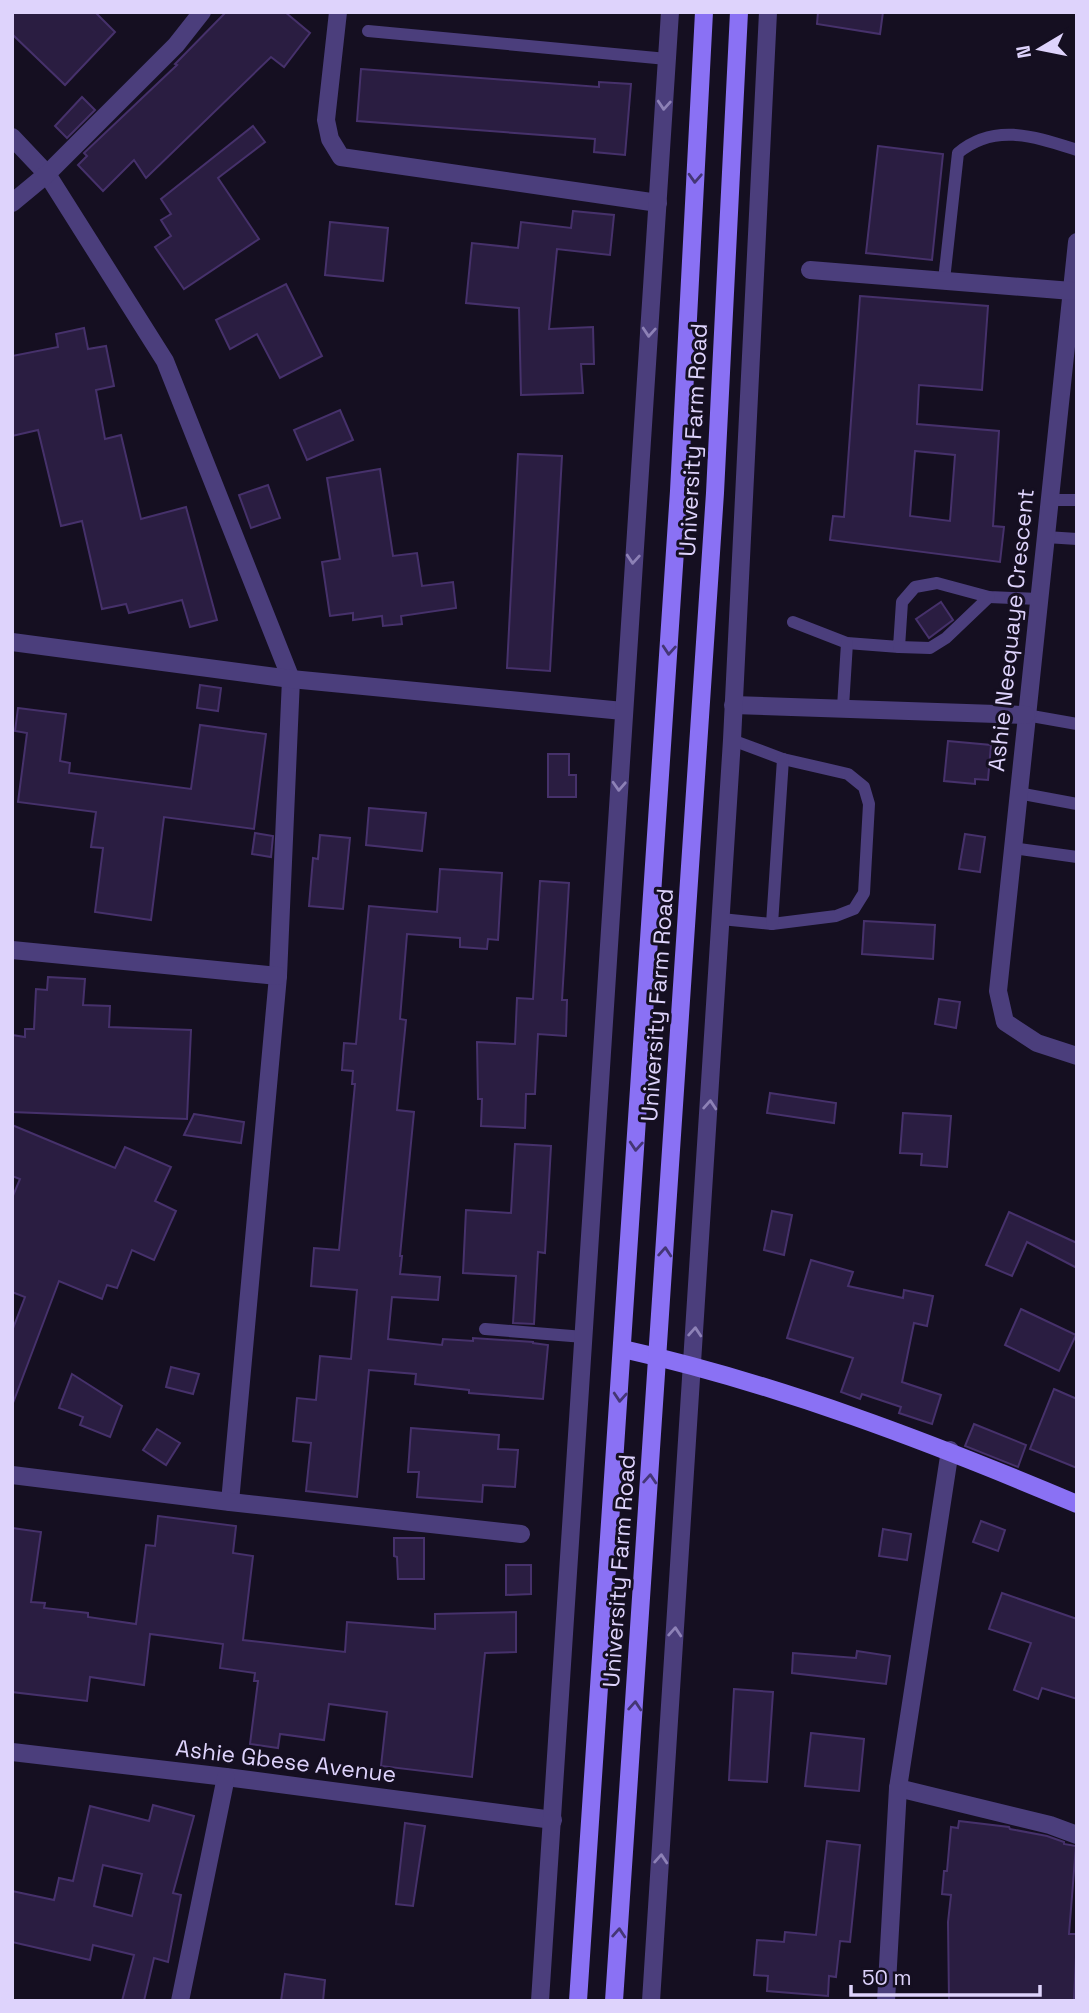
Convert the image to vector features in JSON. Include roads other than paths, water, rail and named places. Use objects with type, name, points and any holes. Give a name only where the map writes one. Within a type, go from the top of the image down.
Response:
[{"type":"street","points":[[12,203],[47,174],[176,45],[202,12]]},
{"type":"street","points":[[338,12],[326,120],[330,139],[341,158],[658,203]]},
{"type":"street","points":[[540,2001],[670,12]]},
{"type":"street","name":"University Farm Road","points":[[578,2001],[680,491],[704,12]]},
{"type":"street","name":"University Farm Road","points":[[614,2001],[715,493],[739,12]]},
{"type":"street","points":[[651,2001],[732,740],[768,12]]},
{"type":"street","points":[[12,137],[47,174],[165,362],[291,679],[278,976],[230,1502]]},
{"type":"street","name":"Ashie Neequaye Crescent","points":[[1077,242],[1072,291],[1070,377],[1050,500],[1038,599],[998,990],[1005,1022],[1037,1043],[1077,1056]]},
{"type":"street","points":[[810,270],[1072,291]]},
{"type":"street","points":[[12,642],[291,679],[624,711]]},
{"type":"street","points":[[733,705],[1026,715]]},
{"type":"street","points":[[12,950],[278,976]]},
{"type":"street","points":[[623,1349],[693,1365],[950,1450],[1077,1504]]},
{"type":"street","points":[[886,2001],[898,1788],[950,1450]]},
{"type":"street","points":[[12,1475],[521,1534]]},
{"type":"street","name":"Ashie Gbese Avenue","points":[[12,1752],[553,1820]]},
{"type":"street","points":[[180,2001],[226,1777]]},
{"type":"street","points":[[898,1788],[1051,1825],[1077,1835]]},
{"type":"lane","points":[[368,31],[667,59]]},
{"type":"lane","points":[[944,279],[958,153],[970,143],[994,136],[1027,134],[1077,150]]},
{"type":"lane","points":[[1050,500],[1077,500]]},
{"type":"lane","points":[[1046,537],[1077,540]]},
{"type":"lane","points":[[899,647],[902,602],[915,587],[937,583],[989,597],[1038,599]]},
{"type":"lane","points":[[793,622],[847,643],[930,648],[946,638],[989,597]]},
{"type":"lane","points":[[843,707],[847,643]]},
{"type":"lane","points":[[1026,715],[1077,724]]},
{"type":"lane","points":[[721,919],[772,924],[836,916],[854,909],[864,893],[869,804],[864,787],[848,774],[783,759],[732,740]]},
{"type":"lane","points":[[772,924],[783,759]]},
{"type":"lane","points":[[1018,793],[1077,804]]},
{"type":"lane","points":[[1012,848],[1077,857]]},
{"type":"lane","points":[[485,1329],[584,1337]]}]
